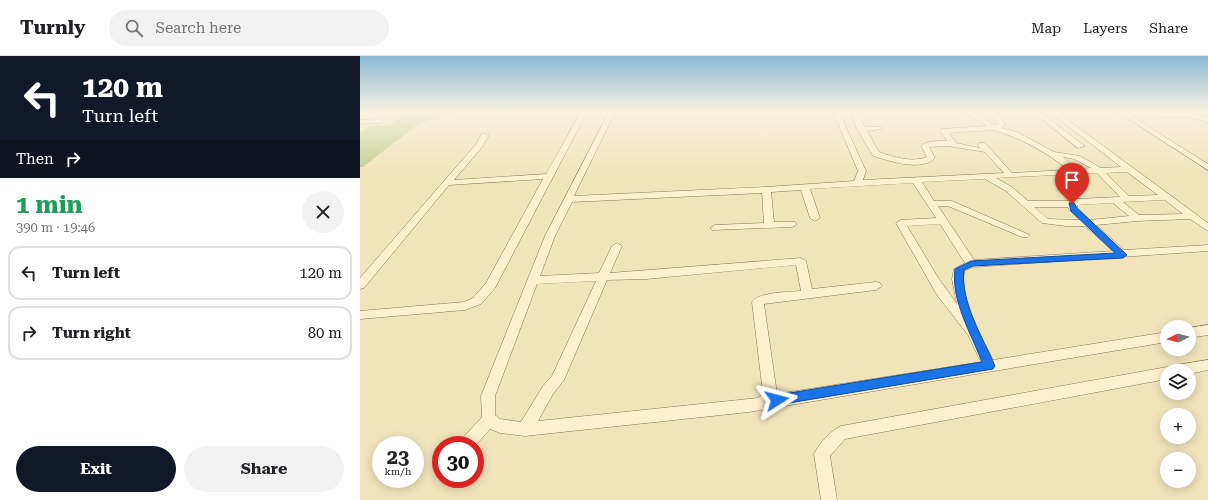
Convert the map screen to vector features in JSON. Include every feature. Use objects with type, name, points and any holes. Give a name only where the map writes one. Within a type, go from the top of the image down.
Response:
[{"type":"street","points":[[360,315],[465,306],[477,302],[491,285],[573,133]]},
{"type":"street","points":[[602,133],[550,236],[488,396],[486,411],[489,420],[498,426],[525,429],[749,406],[762,402],[1160,338]]},
{"type":"street","points":[[852,133],[860,144],[876,154],[895,160],[916,161],[931,158],[925,146],[938,144],[953,144],[976,150],[986,150]]},
{"type":"street","points":[[858,183],[862,171],[861,133]]},
{"type":"street","points":[[945,133],[953,144]]},
{"type":"street","points":[[1010,133],[1051,154],[1058,156],[1075,171]]},
{"type":"street","points":[[1063,133],[1080,146]]},
{"type":"street","points":[[1081,133],[1208,228]]},
{"type":"street","points":[[1154,133],[1208,168]]},
{"type":"street","points":[[360,285],[480,144],[485,134]]},
{"type":"street","points":[[980,143],[1009,174]]},
{"type":"street","points":[[1051,154],[1068,153],[1078,156],[1098,170],[1127,199]]},
{"type":"street","points":[[569,199],[805,188],[858,183],[1009,174],[1129,169]]},
{"type":"street","points":[[862,171],[876,182]]},
{"type":"street","points":[[446,183],[549,176]]},
{"type":"street","points":[[986,176],[1005,186],[1045,221],[1052,223],[1192,216]]},
{"type":"street","points":[[916,180],[971,264]]},
{"type":"street","points":[[805,188],[815,218]]},
{"type":"street","points":[[766,190],[769,225]]},
{"type":"street","points":[[1025,204],[1072,204],[1076,202],[1166,197]]},
{"type":"street","points":[[1115,200],[1137,218]]},
{"type":"street","points":[[931,204],[949,203],[1025,235]]},
{"type":"street","points":[[1072,204],[1073,209],[1123,255]]},
{"type":"street","points":[[942,221],[901,223],[937,288],[949,305],[977,338]]},
{"type":"street","points":[[715,228],[792,224]]},
{"type":"street","points":[[525,429],[548,390],[557,380],[617,246]]},
{"type":"street","points":[[989,366],[960,296],[958,283],[960,269],[971,264],[1123,255],[1208,248]]},
{"type":"street","points":[[534,280],[602,278],[801,261],[807,294]]},
{"type":"street","points":[[762,402],[770,395],[758,302],[763,299],[876,286]]},
{"type":"street","points":[[1196,332],[1208,330]]},
{"type":"street","points":[[1196,367],[1208,365]]},
{"type":"street","points":[[829,500],[822,454],[841,433],[1160,374]]},
{"type":"street","points":[[474,436],[489,420]]},
{"type":"green space","points":[[360,133],[407,133],[363,167],[360,167]]},
{"type":"route","points":[[777,400],[989,366],[960,296],[958,283],[960,269],[971,264],[1123,255],[1073,209],[1072,204]]}]
